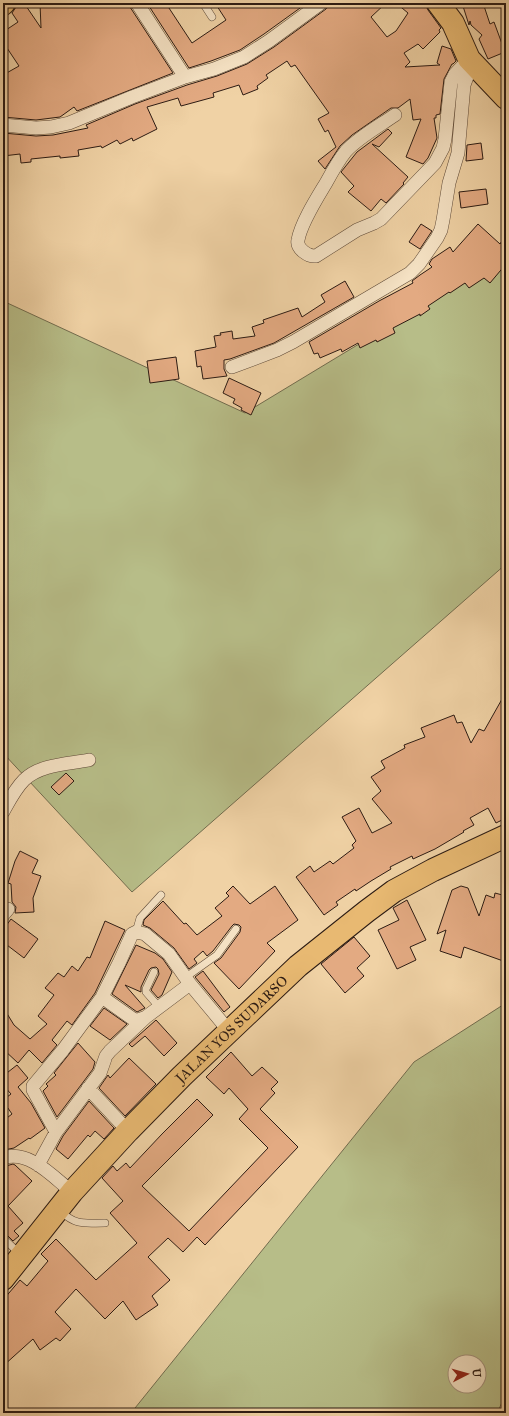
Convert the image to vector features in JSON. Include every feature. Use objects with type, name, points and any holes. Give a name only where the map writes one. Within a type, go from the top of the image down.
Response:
[{"type":"highway","points":[[438,3],[453,23],[472,64],[506,98]]},
{"type":"highway","name":"JALAN YOS SUDARSO","points":[[3,1279],[72,1192],[128,1131],[177,1081],[298,966],[366,911],[394,891],[433,870],[504,840]]},
{"type":"street","points":[[137,3],[185,77]]},
{"type":"street","points":[[3,126],[36,128],[70,123],[185,77],[214,69],[244,57],[269,41],[321,3]]},
{"type":"street","points":[[395,115],[354,144],[338,162],[312,206],[298,240],[299,247],[309,256],[316,256],[357,230],[374,224],[435,162],[443,148],[445,139],[451,82],[459,68],[472,64]]},
{"type":"street","points":[[232,367],[293,342],[410,273],[419,264],[438,238],[441,230],[449,183],[458,152],[464,85],[472,64]]},
{"type":"street","points":[[3,812],[12,796],[24,780],[32,775],[49,768],[89,760]]},
{"type":"street","points":[[56,1132],[33,1090],[33,1086],[64,1050],[102,997],[132,934],[136,932],[144,934],[169,954],[188,981],[229,1031]]},
{"type":"street","points":[[38,1165],[56,1132],[100,1073],[106,1056],[110,1051],[146,1017],[188,981]]},
{"type":"street","points":[[102,997],[133,1019],[138,1020],[146,1017]]},
{"type":"street","points":[[88,1088],[128,1131]]},
{"type":"street","points":[[3,1158],[19,1156],[38,1165],[72,1192]]},
{"type":"lane","points":[[203,3],[212,17]]},
{"type":"lane","points":[[136,932],[140,918],[161,895]]},
{"type":"lane","points":[[188,981],[217,955],[236,929]]},
{"type":"lane","points":[[154,972],[146,992],[159,1007]]},
{"type":"lane","points":[[58,1210],[69,1220],[79,1223],[105,1223]]},
{"type":"lane","points":[[3,1238],[22,1256]]},
{"type":"green space","points":[[506,255],[506,564],[132,892],[3,753],[3,301],[245,413]]},
{"type":"green space","points":[[506,1003],[506,1394],[497,1413],[131,1413],[414,1062]]},
{"type":"building","points":[[24,3],[41,28],[40,3],[129,3],[130,7],[173,73],[77,111],[74,107],[60,117],[36,120],[3,117],[3,75],[19,66],[3,42],[3,32],[18,22],[12,13],[16,7]]},
{"type":"building","points":[[147,3],[162,3],[165,7],[167,5],[192,43],[226,20],[215,3],[307,3],[240,50],[189,68]]},
{"type":"building","points":[[329,3],[386,3],[371,17],[387,37],[396,31],[408,13],[396,3],[422,3],[426,6],[441,28],[439,30],[440,32],[423,49],[418,44],[404,53],[410,62],[405,67],[440,65],[437,63],[442,46],[451,49],[456,61],[452,64],[444,79],[440,114],[436,115],[436,118],[434,118],[437,138],[428,158],[423,164],[406,157],[421,119],[413,120],[410,99],[398,108],[391,108],[352,135],[340,146],[325,169],[318,161],[336,147],[328,130],[325,132],[318,119],[329,113],[295,65],[291,67],[287,61],[266,75],[268,78],[257,86],[258,89],[243,95],[239,85],[213,93],[214,97],[181,106],[178,98],[147,107],[157,129],[133,141],[132,138],[120,144],[117,140],[102,148],[101,146],[78,150],[79,156],[31,159],[31,162],[21,163],[20,154],[3,156],[3,133],[36,136],[53,135],[88,128],[86,125],[135,104],[217,76],[247,64],[274,47],[326,9]]},
{"type":"building","points":[[462,3],[483,3],[490,24],[494,22],[505,52],[488,59],[479,39],[482,35],[471,25],[470,21],[469,25]]},
{"type":"building","points":[[388,129],[392,133],[379,147],[372,144],[408,177],[403,183],[404,184],[386,203],[381,199],[371,211],[348,192],[354,186],[341,172],[357,152]]},
{"type":"building","points":[[481,143],[483,159],[466,161],[467,145]]},
{"type":"building","points":[[486,189],[488,204],[461,208],[459,192]]},
{"type":"building","points":[[421,224],[432,231],[420,249],[409,242]]},
{"type":"building","points":[[478,224],[500,244],[506,234],[506,264],[490,283],[484,278],[469,288],[465,283],[428,306],[430,309],[420,316],[420,314],[393,328],[395,333],[377,342],[376,340],[360,348],[358,343],[342,352],[341,349],[320,358],[318,353],[314,354],[309,342],[413,283],[412,281],[432,267],[429,264],[432,259],[450,247],[453,252]]},
{"type":"building","points":[[345,281],[354,297],[274,343],[224,360],[224,369],[227,376],[203,379],[201,366],[197,367],[195,351],[216,347],[214,336],[221,335],[220,333],[232,331],[233,339],[255,336],[252,327],[264,323],[263,320],[298,308],[302,317],[325,302],[321,295]]},
{"type":"building","points":[[176,357],[179,379],[150,383],[147,361]]},
{"type":"building","points":[[229,378],[261,393],[251,415],[241,410],[242,408],[233,403],[235,399],[223,393]]},
{"type":"building","points":[[506,692],[506,818],[496,823],[488,808],[470,818],[474,825],[463,831],[464,832],[435,849],[413,859],[412,856],[390,867],[391,869],[356,891],[355,889],[336,902],[338,905],[324,915],[296,877],[310,866],[314,872],[330,861],[333,864],[354,848],[352,845],[356,841],[342,817],[359,808],[372,833],[392,823],[372,799],[381,791],[371,777],[385,768],[381,761],[405,748],[404,745],[425,737],[421,728],[454,715],[457,723],[462,722],[471,743],[479,729],[484,731]]},
{"type":"building","points":[[66,773],[74,781],[59,795],[51,787]]},
{"type":"building","points":[[20,851],[38,860],[32,873],[41,876],[33,898],[34,912],[15,913],[16,907],[12,902],[11,884],[8,883]]},
{"type":"building","points":[[233,886],[250,904],[275,886],[298,920],[267,943],[275,951],[239,989],[214,963],[221,958],[240,932],[241,927],[239,925],[234,924],[213,951],[207,956],[203,951],[194,959],[197,963],[189,969],[174,948],[150,928],[143,925],[144,920],[163,901],[184,924],[186,923],[197,935],[222,916],[215,908],[229,896],[226,893]]},
{"type":"building","points":[[461,886],[468,888],[479,916],[486,895],[494,898],[495,893],[506,896],[506,962],[464,947],[461,958],[440,951],[446,930],[437,934],[452,890]]},
{"type":"building","points":[[407,900],[426,940],[410,947],[416,960],[397,969],[378,930],[399,920],[393,908]]},
{"type":"building","points":[[11,919],[38,939],[24,958],[3,942],[3,930]]},
{"type":"building","points":[[105,921],[125,930],[95,993],[72,1025],[67,1021],[52,1040],[57,1045],[42,1063],[29,1050],[18,1063],[3,1049],[3,1007],[14,1025],[30,1039],[47,1024],[38,1016],[54,995],[45,988],[58,973],[64,977],[72,966],[78,971],[87,957],[90,958]]},
{"type":"building","points":[[354,937],[370,956],[357,968],[364,976],[345,993],[321,964]]},
{"type":"building","points":[[136,945],[155,953],[163,959],[172,972],[162,995],[158,998],[151,990],[159,974],[156,967],[149,970],[141,987],[141,992],[125,985],[145,1008],[137,1012],[112,994]]},
{"type":"building","points":[[203,971],[230,1007],[224,1012],[195,977]]},
{"type":"building","points":[[104,1008],[127,1024],[110,1040],[90,1026]]},
{"type":"building","points":[[156,1020],[177,1043],[164,1056],[145,1036],[132,1047],[129,1044]]},
{"type":"building","points":[[78,1043],[95,1062],[93,1069],[57,1117],[43,1091],[48,1086],[46,1084],[56,1075],[54,1073]]},
{"type":"building","points":[[231,1052],[252,1076],[262,1067],[278,1082],[271,1089],[275,1093],[260,1109],[298,1147],[205,1245],[197,1237],[183,1252],[168,1238],[148,1257],[170,1280],[152,1296],[158,1305],[136,1320],[123,1301],[105,1319],[76,1289],[55,1312],[71,1329],[60,1341],[56,1338],[40,1350],[33,1339],[3,1366],[3,1300],[20,1280],[27,1286],[48,1261],[41,1254],[56,1239],[96,1280],[137,1243],[110,1213],[123,1201],[102,1178],[113,1166],[117,1171],[126,1163],[130,1168],[197,1099],[213,1115],[142,1186],[189,1231],[268,1148],[239,1119],[248,1109],[229,1088],[224,1094],[206,1077]]},
{"type":"building","points":[[129,1058],[156,1084],[125,1116],[99,1088],[108,1075],[110,1078]]},
{"type":"building","points":[[17,1065],[28,1078],[18,1087],[31,1103],[45,1128],[14,1148],[4,1150],[3,1121],[12,1114],[3,1101],[11,1094],[3,1085],[3,1076]]},
{"type":"building","points":[[89,1101],[114,1128],[104,1139],[95,1131],[90,1137],[88,1135],[68,1159],[56,1149],[63,1136]]},
{"type":"building","points":[[13,1164],[32,1181],[8,1206],[23,1223],[14,1231],[19,1236],[13,1241],[3,1233],[3,1168]]}]
